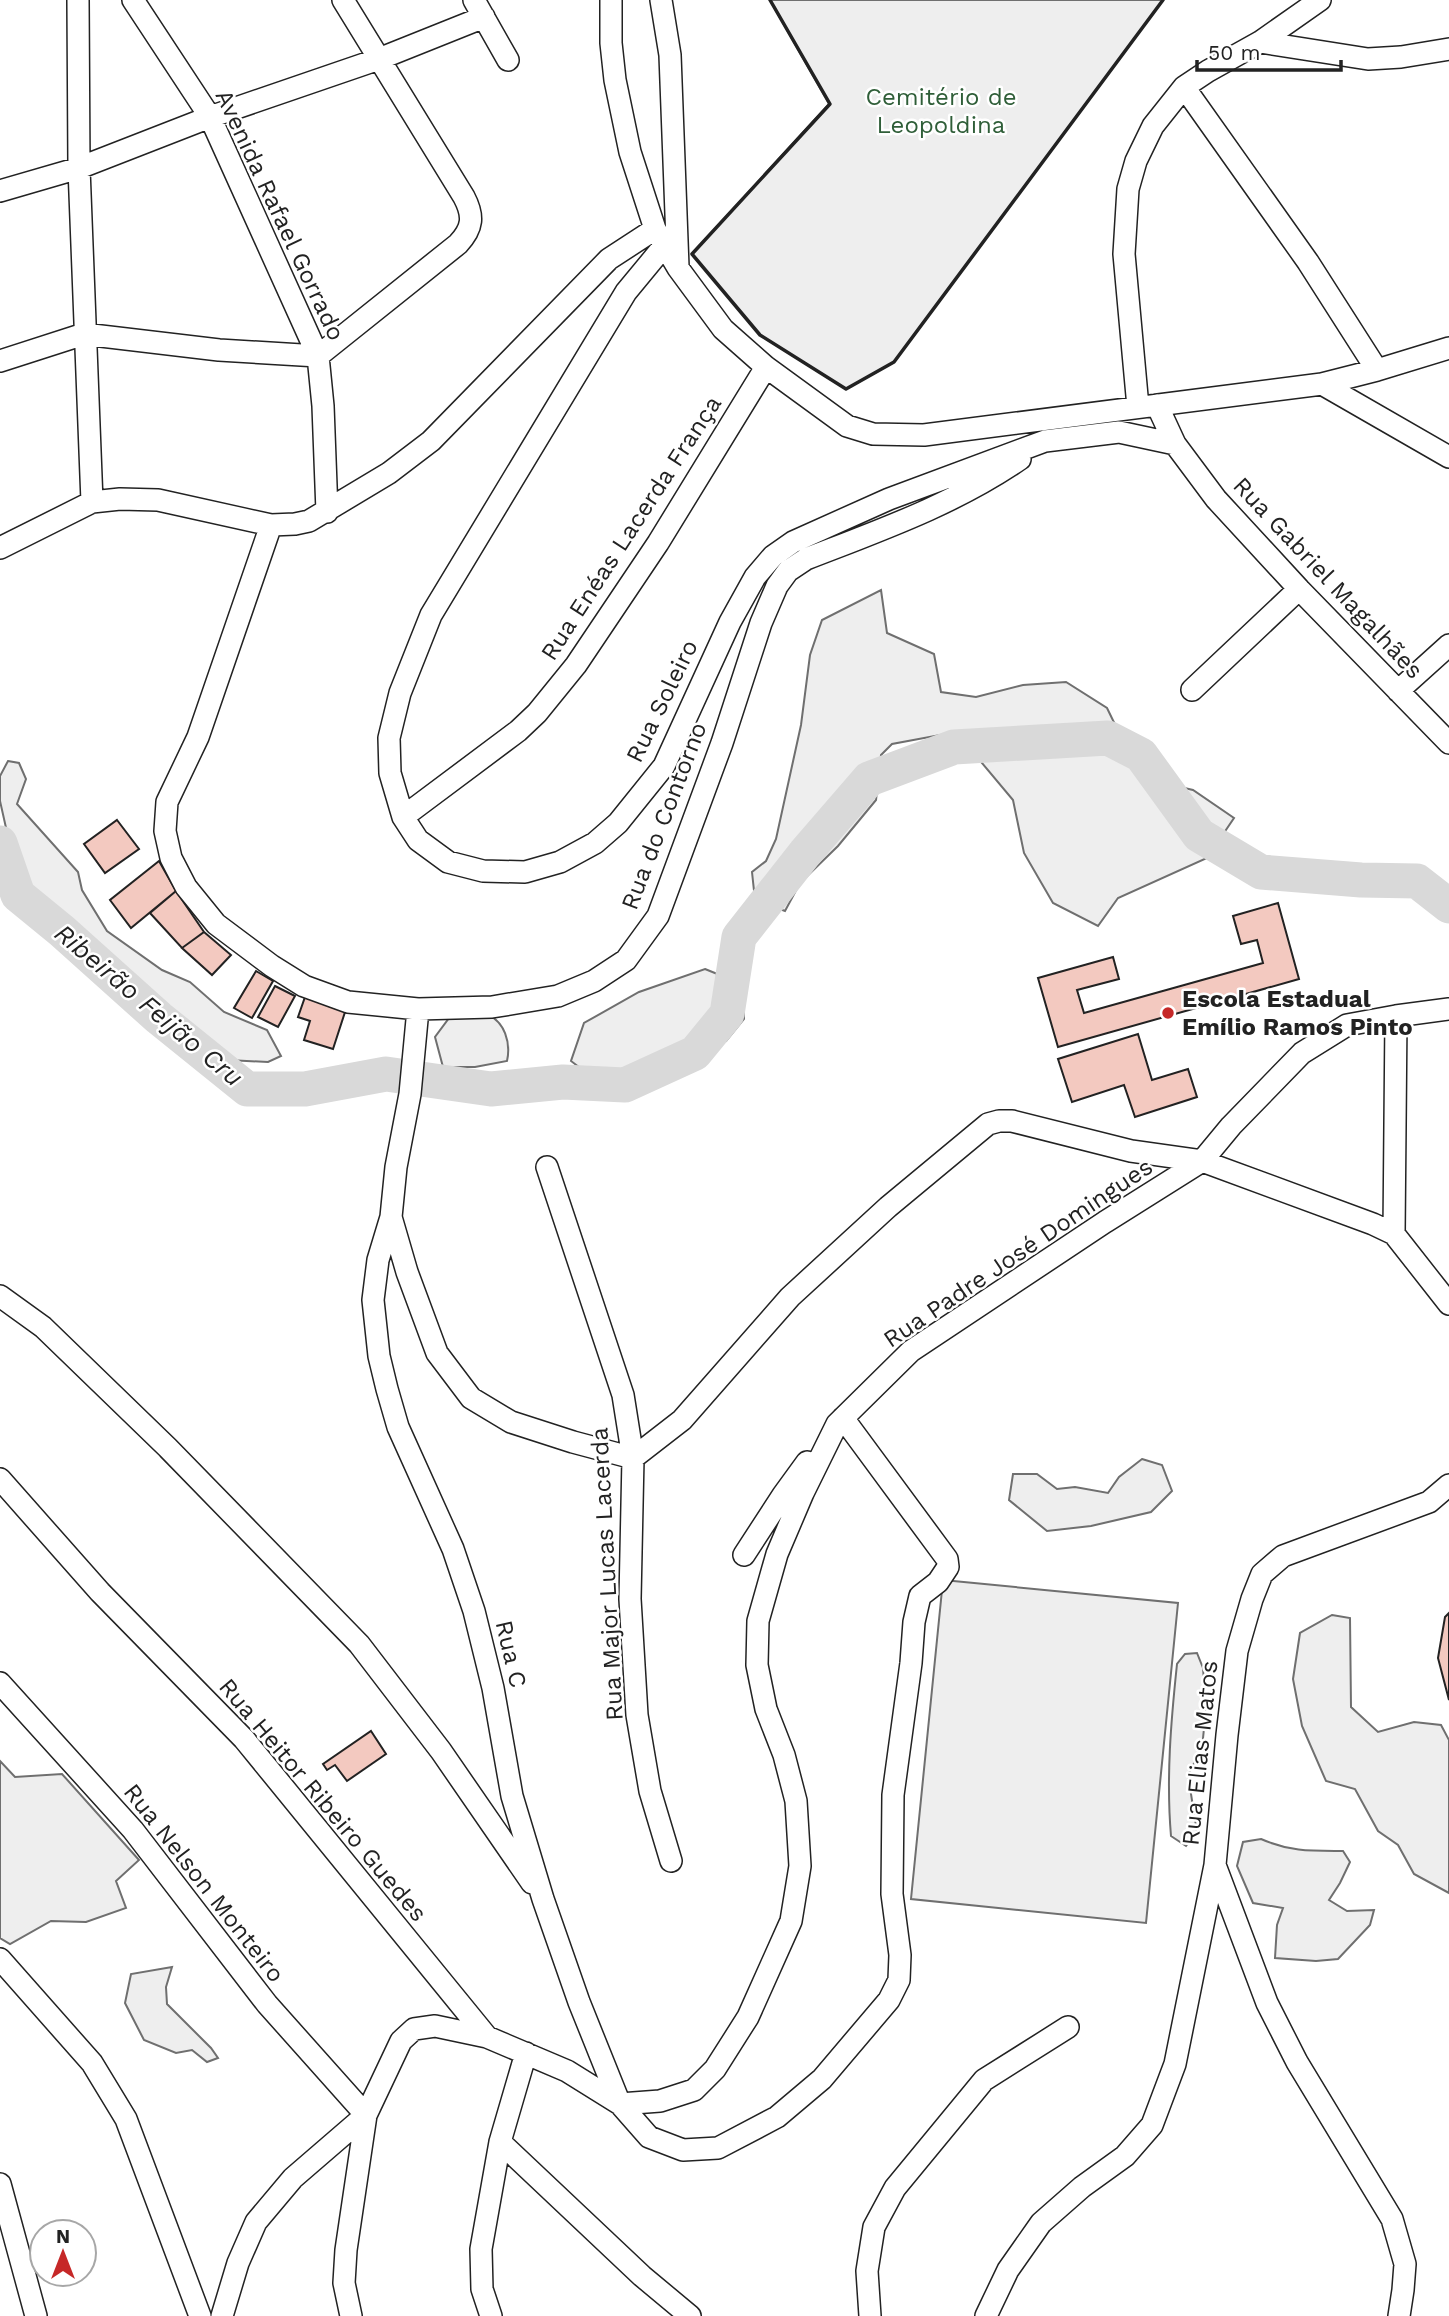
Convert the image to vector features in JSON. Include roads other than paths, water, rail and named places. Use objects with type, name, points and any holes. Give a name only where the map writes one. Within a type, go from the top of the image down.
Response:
[{"type":"street","points":[[78,0],[79,168],[92,502]]},
{"type":"street","name":"Avenida Rafael Gorrado","points":[[133,0],[210,117],[318,356],[323,406],[327,512]]},
{"type":"street","points":[[0,361],[84,334],[219,350],[318,356],[468,234],[471,210],[343,0]]},
{"type":"street","points":[[611,0],[611,43],[615,80],[630,152],[659,238],[723,329],[766,367],[847,426],[873,434],[924,435],[1321,384],[1449,348]]},
{"type":"street","points":[[661,0],[670,55],[678,268]]},
{"type":"street","name":"Rua Gabriel Magalhães","points":[[1321,0],[1260,42],[1184,87],[1153,126],[1136,161],[1128,189],[1124,254],[1147,406],[1216,499],[1299,589],[1449,743]]},
{"type":"street","points":[[0,191],[79,168],[210,117],[379,59],[479,9],[508,60]]},
{"type":"street","points":[[1260,42],[1368,59],[1449,49]]},
{"type":"street","points":[[1184,87],[1308,262],[1377,370]]},
{"type":"street","points":[[0,548],[92,502],[120,499],[158,500],[271,525],[309,521],[389,473],[431,441],[609,258],[659,238]]},
{"type":"street","name":"Rua Soleiro","points":[[659,238],[431,615],[400,693],[389,738],[390,773],[403,817],[418,840],[448,862],[483,871],[525,872],[559,862],[595,843],[618,823],[664,766],[730,622],[755,576],[773,556],[793,542],[889,499],[1045,441],[1119,432],[1175,444]]},
{"type":"street","name":"Rua Enéas Lacerda França","points":[[403,817],[518,731],[537,713],[576,665],[658,543],[766,367]]},
{"type":"street","points":[[1321,384],[1449,457]]},
{"type":"street","name":"Rua do Contorno","points":[[271,525],[198,737],[167,802],[165,831],[171,859],[186,887],[216,924],[304,986],[348,1002],[418,1009],[492,1007],[558,996],[594,981],[626,960],[658,916],[722,743],[761,623],[777,586],[788,571],[806,559],[992,479],[1045,441]]},
{"type":"street","points":[[1192,690],[1299,589]]},
{"type":"street","points":[[1398,691],[1449,645]]},
{"type":"street","points":[[418,1009],[410,1094],[391,1217],[407,1272],[437,1353],[471,1398],[511,1422],[573,1443],[633,1458],[682,1420],[790,1297],[888,1207],[988,1124],[999,1121],[1012,1121],[1131,1151],[1202,1161],[1344,1211],[1394,1234],[1449,1304]]},
{"type":"street","name":"Rua Padre José Domingues","points":[[620,2104],[660,2101],[694,2090],[715,2070],[748,2017],[791,1921],[800,1866],[796,1801],[784,1755],[766,1709],[757,1665],[758,1621],[778,1554],[803,1493],[840,1421],[911,1351],[1202,1161],[1231,1126],[1301,1054],[1348,1025],[1449,1009]]},
{"type":"street","points":[[1394,1234],[1396,1016]]},
{"type":"street","name":"Rua Major Lucas Lacerda","points":[[547,1167],[623,1395],[633,1458],[631,1599],[637,1715],[650,1791],[671,1861]]},
{"type":"street","name":"Rua C","points":[[391,1217],[378,1260],[373,1300],[379,1356],[398,1427],[453,1549],[474,1611],[493,1688],[512,1796],[543,1899],[579,2002],[620,2104]]},
{"type":"street","points":[[0,1296],[43,1327],[139,1420],[359,1644],[441,1751],[543,1899]]},
{"type":"street","points":[[351,2316],[344,2283],[346,2250],[366,2115],[401,2041],[414,2029],[435,2026],[487,2037],[567,2071],[620,2104],[649,2137],[683,2150],[718,2148],[777,2117],[822,2079],[889,2000],[899,1980],[900,1955],[892,1894],[893,1796],[914,1622],[920,1596],[938,1582],[948,1567],[947,1559],[840,1421],[783,1495],[744,1555]]},
{"type":"street","name":"Rua Heitor Ribeiro Guedes","points":[[0,1479],[100,1592],[244,1740],[487,2037]]},
{"type":"street","name":"Rua Elias Matos","points":[[1399,2316],[1405,2263],[1392,2219],[1297,2063],[1267,2003],[1215,1865],[1237,1651],[1262,1574],[1283,1556],[1429,1502],[1449,1485]]},
{"type":"street","name":"Rua Nelson Monteiro","points":[[0,1683],[133,1830],[267,2004],[366,2115]]},
{"type":"street","points":[[986,2316],[1008,2270],[1041,2223],[1082,2187],[1125,2157],[1153,2125],[1175,2064],[1215,1865]]},
{"type":"street","points":[[0,1959],[92,2063],[126,2119],[200,2316]]},
{"type":"street","points":[[870,2316],[867,2270],[874,2227],[895,2188],[984,2080],[1068,2027]]},
{"type":"street","points":[[491,2316],[482,2289],[481,2249],[500,2142],[526,2053]]},
{"type":"street","points":[[222,2316],[238,2263],[256,2222],[293,2178],[366,2115]]},
{"type":"street","points":[[500,2142],[642,2276],[690,2316]]},
{"type":"street","points":[[0,2184],[36,2316]]},
{"type":"waterway","name":"Ribeirão Feijão Cru","points":[[0,843],[18,895],[159,1018],[247,1089],[305,1089],[386,1074],[491,1089],[563,1082],[625,1085],[695,1053],[727,1014],[739,937],[805,853],[869,779],[954,747],[1108,738],[1141,755],[1199,835],[1261,872],[1361,880],[1417,881],[1449,906]]},
{"type":"place","name":"Escola Estadual Emílio Ramos Pinto","points":[[1168,1013]]},
{"type":"park label","name":"Cemitério de Leopoldina","points":[[941,111]]}]
